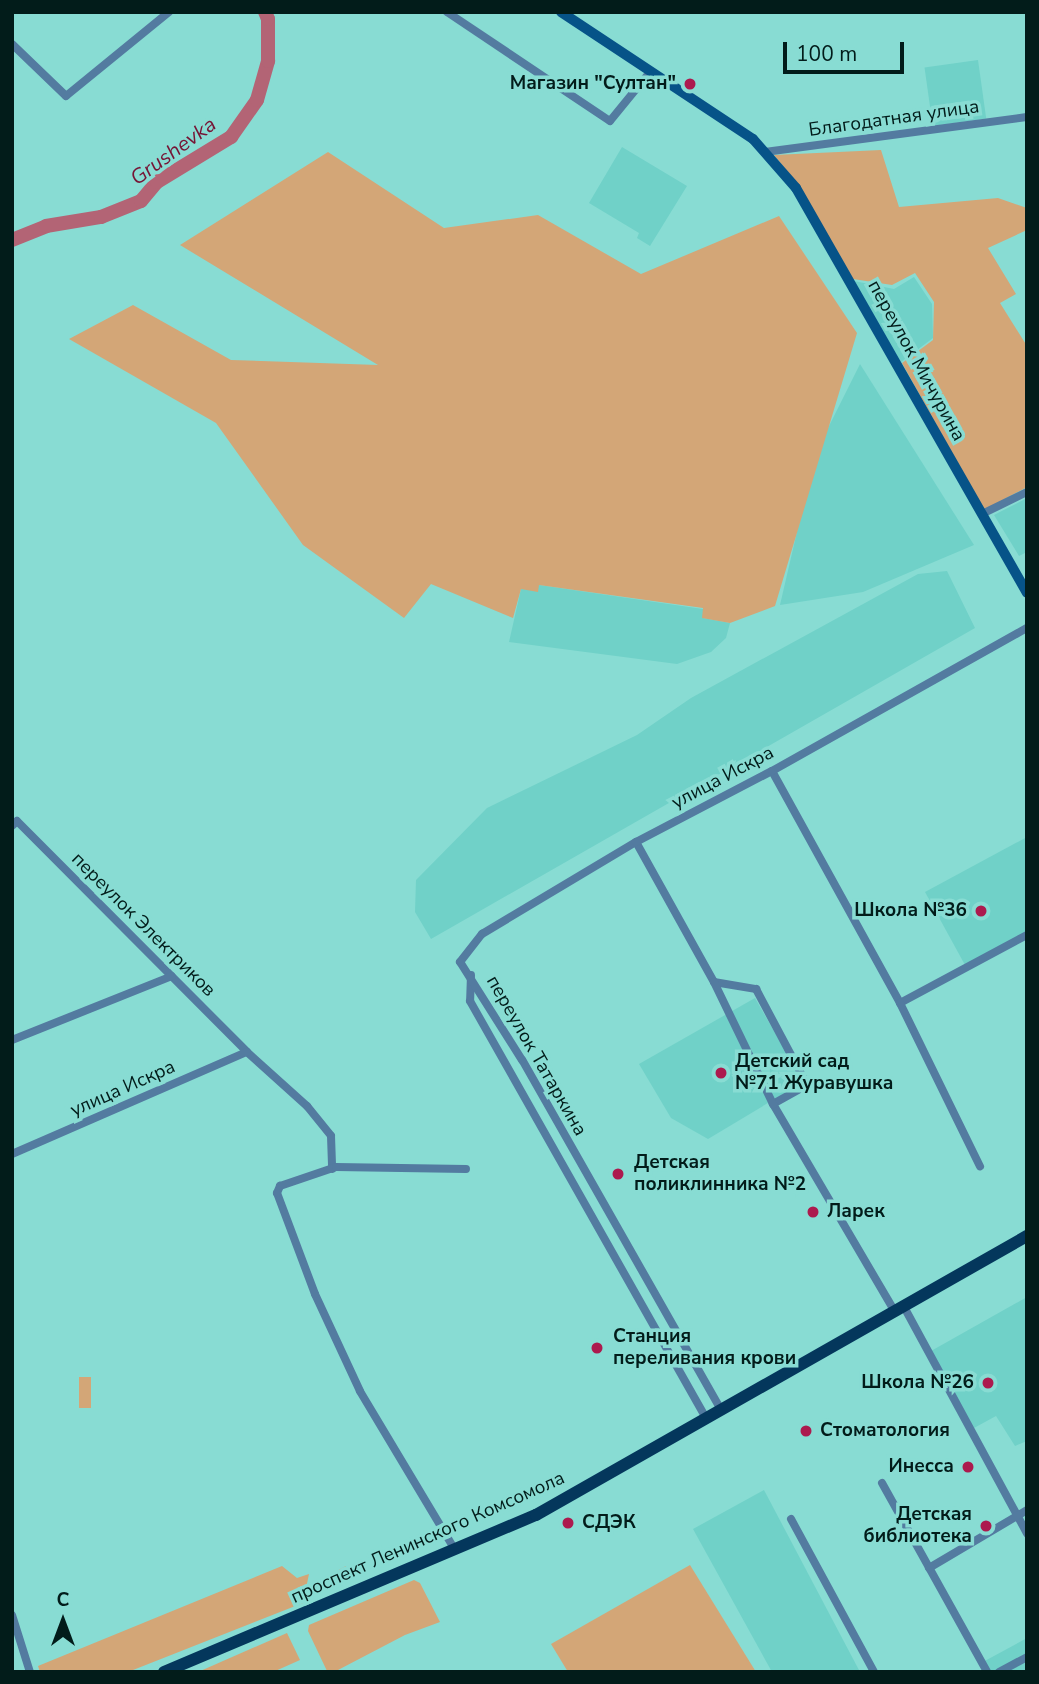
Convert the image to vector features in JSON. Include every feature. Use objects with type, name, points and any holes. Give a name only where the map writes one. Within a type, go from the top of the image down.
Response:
[{"type":"main road","name":"переулок Мичурина","points":[[561,12],[752,139],[765,152],[802,199],[1027,593]]},
{"type":"main road","name":"проспект Ленинского Комсомола","points":[[164,1672],[455,1550],[582,1491],[720,1408],[1027,1236]]},
{"type":"street","points":[[12,44],[66,96],[169,12]]},
{"type":"street","points":[[447,12],[610,121],[650,72]]},
{"type":"street","name":"Благодатная улица","points":[[765,152],[1027,117]]},
{"type":"street","points":[[982,514],[1027,492]]},
{"type":"street","name":"улица Искра","points":[[471,975],[460,962],[482,934],[636,842],[772,771],[1027,628]]},
{"type":"street","points":[[772,771],[900,1003],[980,1166]]},
{"type":"street","name":"переулок Электриков","points":[[15,824],[173,976],[247,1052],[307,1106],[331,1136],[332,1169]]},
{"type":"street","points":[[636,842],[714,982],[773,1104],[899,1307],[1027,1533]]},
{"type":"street","points":[[900,1003],[1027,935]]},
{"type":"street","name":"переулок Татаркина","points":[[471,975],[720,1408]]},
{"type":"street","name":"переулок Татаркина","points":[[471,975],[470,1001],[705,1417]]},
{"type":"street","points":[[12,1040],[173,976]]},
{"type":"street","points":[[714,982],[756,989],[807,1085],[773,1104]]},
{"type":"street","name":"улица Искра","points":[[12,1154],[247,1052]]},
{"type":"street","points":[[455,1550],[360,1391],[315,1294],[279,1202],[280,1186],[332,1169],[466,1169]]},
{"type":"street","points":[[882,1483],[987,1672]]},
{"type":"street","points":[[929,1568],[1027,1510]]},
{"type":"street","points":[[791,1520],[874,1672]]},
{"type":"street","points":[[12,1615],[30,1672]]},
{"type":"street","points":[[999,1672],[1027,1657]]},
{"type":"shaded area","points":[[978,60],[986,118],[933,126],[925,68]]},
{"type":"shaded area","points":[[622,147],[687,186],[650,246],[637,238],[639,233],[589,203]]},
{"type":"shaded area","points":[[881,150],[899,207],[998,198],[1027,208],[1027,230],[988,248],[1016,294],[1000,303],[1027,346],[1027,487],[984,510],[902,363],[933,340],[934,302],[915,273],[892,285],[853,279],[796,182],[774,155]]},
{"type":"shaded area","points":[[328,152],[444,228],[538,215],[641,274],[779,216],[857,333],[775,606],[730,623],[702,618],[703,608],[539,585],[538,592],[521,589],[513,618],[431,584],[404,618],[303,545],[216,423],[69,339],[133,305],[231,360],[378,365],[180,245]]},
{"type":"shaded area","points":[[914,277],[932,304],[933,338],[901,362],[854,281],[894,289]]},
{"type":"shaded area","points":[[860,364],[974,545],[863,592],[780,605],[815,454]]},
{"type":"shaded area","points":[[1027,498],[1027,552],[1019,556],[994,515]]},
{"type":"shaded area","points":[[947,571],[975,628],[431,939],[415,912],[416,880],[487,808],[637,735],[691,698],[918,574]]},
{"type":"shaded area","points":[[539,585],[703,609],[703,618],[730,623],[726,638],[711,652],[677,664],[509,642],[521,589]]},
{"type":"shaded area","name":"Школа №36","points":[[1027,837],[1027,931],[965,965],[925,892]]},
{"type":"shaded area","name":"Детский сад №71 Журавушка","points":[[755,998],[803,1082],[708,1139],[671,1118],[639,1064]]},
{"type":"shaded area","name":"Школа №26","points":[[1027,1297],[1027,1441],[1015,1446],[996,1416],[974,1428],[931,1351]]},
{"type":"shaded area","points":[[79,1377],[91,1377],[91,1408],[79,1408]]},
{"type":"shaded area","points":[[764,1490],[860,1672],[772,1672],[693,1529]]},
{"type":"shaded area","points":[[690,1565],[756,1672],[568,1672],[551,1644]]},
{"type":"shaded area","points":[[282,1566],[297,1578],[309,1574],[303,1603],[128,1672],[40,1672],[38,1666]]},
{"type":"shaded area","points":[[346,1566],[356,1577],[323,1590],[327,1576]]},
{"type":"shaded area","points":[[414,1580],[420,1583],[440,1622],[405,1635],[338,1670],[327,1671],[308,1631],[309,1625]]},
{"type":"shaded area","points":[[287,1633],[300,1660],[273,1672],[198,1672]]},
{"type":"shaded area","points":[[1027,1638],[1027,1672],[986,1672],[981,1663]]},
{"type":"waterway","name":"Grushevka","points":[[12,240],[46,226],[101,217],[141,201],[157,182],[231,137],[257,100],[268,61],[268,19],[265,12]]},
{"type":"place","name":"Магазин \"Султан\"","points":[[690,84]]},
{"type":"place","name":"Школа №36","points":[[981,911]]},
{"type":"place","name":"Детский сад №71 Журавушка","points":[[721,1073]]},
{"type":"place","name":"Детская поликлинника №2","points":[[618,1174]]},
{"type":"place","name":"Ларек","points":[[813,1212]]},
{"type":"place","name":"Станция переливания крови","points":[[597,1348]]},
{"type":"place","name":"Школа №26","points":[[988,1383]]},
{"type":"place","name":"Стоматология","points":[[806,1431]]},
{"type":"place","name":"Инесса","points":[[968,1467]]},
{"type":"place","name":"СДЭК","points":[[568,1523]]},
{"type":"place","name":"Детская библиотека","points":[[986,1526]]}]
